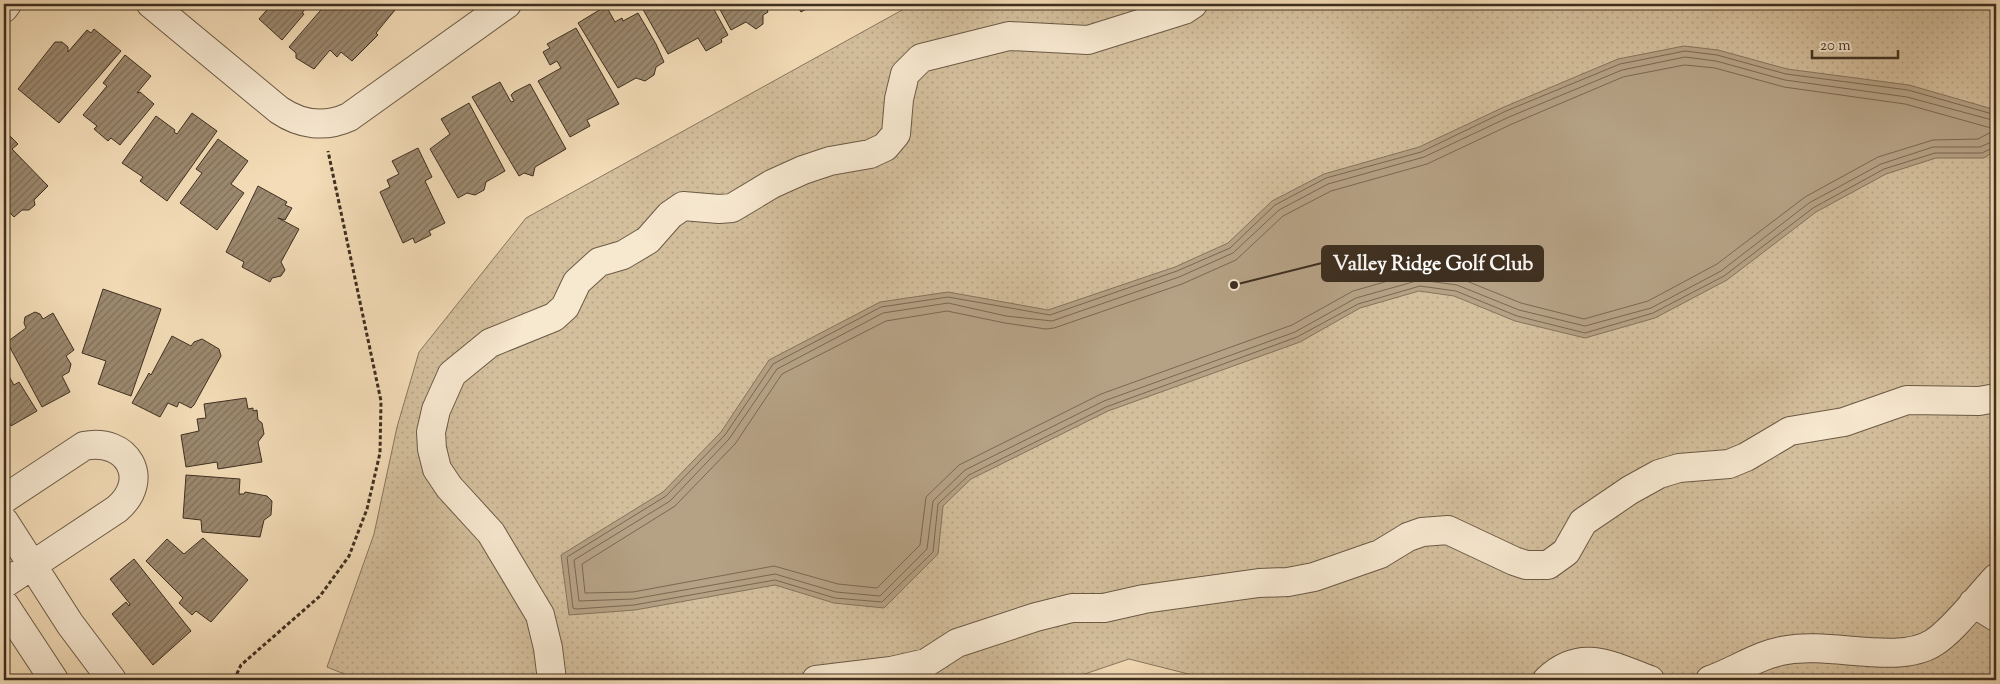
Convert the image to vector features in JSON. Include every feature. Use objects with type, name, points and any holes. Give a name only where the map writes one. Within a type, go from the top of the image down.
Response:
[{"type":"street","points":[[4,8],[7,4]]},
{"type":"street","points":[[151,4],[283,113],[299,121],[322,124],[340,121],[349,116],[507,4]]},
{"type":"street","points":[[552,680],[548,648],[540,615],[491,533],[449,487],[437,469],[432,449],[431,432],[436,410],[452,374],[490,343],[554,317],[565,307],[578,282],[599,262],[623,256],[648,240],[670,214],[683,206],[719,209],[732,208],[772,184],[803,170],[830,160],[870,154],[885,147],[896,134],[898,99],[905,74],[921,58],[1009,36],[1088,40],[1184,10],[1194,4]]},
{"type":"street","points":[[816,680],[891,671],[926,663],[957,643],[1072,608],[1104,608],[1144,599],[1259,583],[1288,582],[1314,577],[1380,554],[1408,537],[1422,532],[1448,530],[1514,561],[1526,565],[1548,565],[1566,552],[1583,522],[1630,490],[1659,474],[1679,468],[1729,464],[1746,457],[1790,431],[1844,422],[1907,400],[1979,401],[1996,398]]},
{"type":"street","points":[[4,499],[84,446],[106,444],[116,448],[130,464],[134,473],[134,484],[131,494],[125,502],[4,584]]},
{"type":"street","points":[[4,521],[70,624],[112,680]]},
{"type":"street","points":[[1710,680],[1730,673],[1766,654],[1788,649],[1827,647],[1908,653],[1934,643],[1996,578]]},
{"type":"street","points":[[1974,602],[1996,617]]},
{"type":"street","points":[[4,604],[54,680]]},
{"type":"street","points":[[1547,680],[1559,669],[1588,660],[1608,664],[1650,680]]},
{"type":"path","points":[[234,680],[241,666],[320,596],[349,556],[367,509],[380,453],[381,401],[332,167]]},
{"type":"shaded area","points":[[913,4],[1996,4],[1996,680],[1212,680],[1129,659],[1067,680],[359,680],[327,667],[374,534],[397,427],[419,352],[526,218]]},
{"type":"water","points":[[1684,46],[1718,50],[1787,69],[1909,85],[1996,110],[1996,150],[1984,158],[1936,158],[1886,174],[1816,212],[1727,280],[1655,318],[1585,338],[1515,321],[1454,296],[1419,291],[1360,308],[1300,342],[1108,411],[971,479],[943,506],[938,554],[884,608],[834,603],[775,585],[635,610],[569,615],[561,555],[663,492],[721,432],[769,360],[880,302],[948,292],[1048,310],[1175,267],[1228,243],[1272,201],[1324,174],[1419,147],[1504,107],[1618,59]]},
{"type":"building","points":[[272,4],[309,4],[302,13],[304,14],[282,40],[259,19]]},
{"type":"building","points":[[326,4],[387,4],[395,10],[376,33],[378,35],[352,61],[341,52],[337,57],[330,50],[314,69],[296,58],[296,53],[289,47]]},
{"type":"building","points":[[640,4],[711,4],[728,35],[721,39],[722,42],[706,51],[698,38],[668,54]]},
{"type":"building","points":[[717,4],[775,4],[767,9],[768,12],[763,15],[763,24],[756,29],[746,22],[731,30]]},
{"type":"building","points":[[796,4],[815,4],[801,12]]},
{"type":"building","points":[[606,6],[615,22],[622,18],[623,21],[638,13],[656,44],[664,62],[656,67],[654,75],[645,81],[636,78],[618,88],[578,23]]},
{"type":"building","points":[[576,28],[619,104],[587,120],[590,126],[570,137],[538,81],[561,68],[557,61],[550,65],[543,52],[550,48],[547,44]]},
{"type":"building","points":[[94,29],[121,51],[59,123],[18,89],[55,42],[62,42],[68,47],[68,52],[87,30],[91,33]]},
{"type":"building","points":[[125,55],[151,76],[137,93],[140,92],[154,104],[120,145],[111,138],[108,141],[94,129],[97,126],[83,115],[107,86],[103,83]]},
{"type":"building","points":[[500,82],[511,102],[514,101],[511,95],[514,92],[530,84],[566,149],[535,167],[533,176],[524,173],[519,176],[472,97]]},
{"type":"building","points":[[469,103],[505,171],[486,182],[484,190],[475,195],[467,193],[458,198],[430,149],[450,134],[441,119]]},
{"type":"building","points":[[192,113],[217,131],[167,201],[140,181],[143,177],[122,163],[156,116],[175,130],[174,132],[177,134]]},
{"type":"building","points":[[4,130],[18,144],[12,149],[48,186],[34,200],[35,205],[29,210],[22,210],[14,217],[4,207]]},
{"type":"building","points":[[218,139],[248,161],[231,184],[244,193],[217,230],[180,203],[202,173],[196,169]]},
{"type":"building","points":[[418,148],[432,177],[425,181],[445,223],[429,231],[431,235],[415,243],[413,238],[403,243],[380,192],[390,187],[387,180],[399,174],[392,161]]},
{"type":"building","points":[[258,186],[287,202],[285,205],[292,208],[285,220],[278,218],[299,229],[281,262],[285,270],[281,276],[272,278],[270,282],[242,267],[244,262],[226,252]]},
{"type":"building","points":[[103,289],[161,309],[131,396],[98,384],[106,361],[82,353]]},
{"type":"building","points":[[35,312],[40,314],[43,319],[53,313],[74,350],[66,356],[71,364],[69,372],[62,376],[70,392],[42,407],[7,342],[26,328],[24,323],[25,317]]},
{"type":"building","points":[[172,336],[191,346],[194,342],[202,339],[219,349],[221,356],[191,408],[179,402],[177,407],[168,403],[160,417],[132,403],[149,373],[151,375]]},
{"type":"building","points":[[4,368],[14,385],[19,382],[37,411],[11,426],[4,413]]},
{"type":"building","points":[[246,398],[248,409],[253,408],[253,411],[257,410],[258,420],[262,423],[264,434],[258,442],[262,462],[218,469],[217,462],[186,467],[181,435],[199,431],[197,419],[206,418],[204,404]]},
{"type":"building","points":[[186,475],[240,479],[239,494],[244,494],[245,492],[267,496],[272,501],[271,515],[264,520],[260,537],[202,532],[201,520],[183,518]]},
{"type":"building","points":[[203,538],[248,580],[211,622],[196,611],[192,615],[179,603],[183,598],[146,561],[167,539],[184,554]]},
{"type":"building","points":[[134,559],[191,631],[153,665],[112,614],[126,602],[129,606],[130,604],[110,579]]},
{"type":"place","name":"Valley Ridge Golf Club","points":[[1234,285]]}]
